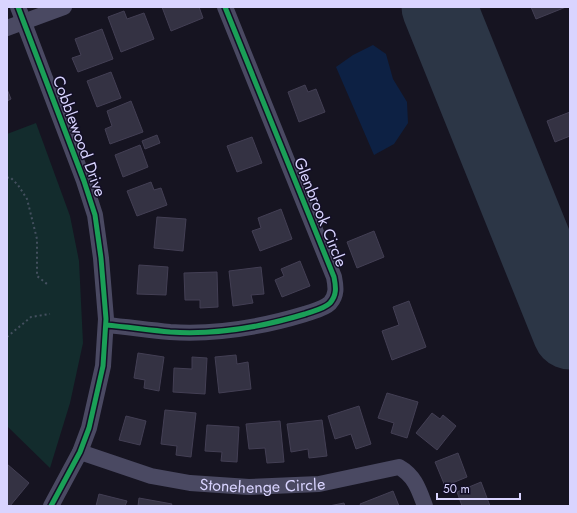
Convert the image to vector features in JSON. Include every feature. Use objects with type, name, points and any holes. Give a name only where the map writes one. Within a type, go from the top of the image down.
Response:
[{"type":"street","name":"Cobblewood Drive","points":[[18,7],[84,181],[95,215],[101,258],[106,325],[103,366],[89,428],[80,452],[51,506]]},
{"type":"street","points":[[7,28],[64,7]]},
{"type":"street","name":"Glenbrook Circle","points":[[106,325],[171,332],[223,331],[289,319],[321,309],[329,304],[334,297],[336,289],[334,277],[225,7]]},
{"type":"street","name":"Stonehenge Circle","points":[[80,452],[151,476],[190,483],[249,487],[319,484],[399,466],[413,478],[425,506]]},
{"type":"path","points":[[7,178],[10,177],[18,185],[27,199],[36,239],[37,276],[47,284]]},
{"type":"path","points":[[7,337],[31,317],[50,314]]},
{"type":"green space","points":[[36,123],[70,216],[79,261],[83,343],[70,403],[50,468],[7,426],[7,134]]},
{"type":"water","points":[[373,45],[386,54],[393,79],[407,102],[408,123],[394,144],[374,155],[336,67],[353,55]]},
{"type":"building","points":[[162,7],[199,7],[203,18],[171,31]]},
{"type":"building","points":[[531,7],[566,7],[536,19]]},
{"type":"building","points":[[124,11],[127,19],[144,13],[154,39],[121,52],[108,17]]},
{"type":"building","points":[[102,29],[113,59],[78,72],[72,58],[81,55],[75,39]]},
{"type":"building","points":[[111,72],[121,98],[97,107],[87,81]]},
{"type":"building","points":[[305,85],[308,92],[316,89],[325,112],[299,122],[288,92]]},
{"type":"building","points":[[7,89],[11,99],[7,101]]},
{"type":"building","points":[[131,101],[143,132],[110,144],[105,129],[112,126],[107,111]]},
{"type":"building","points":[[570,112],[570,136],[555,142],[547,121]]},
{"type":"building","points":[[157,135],[160,143],[145,149],[142,141]]},
{"type":"building","points":[[252,137],[262,163],[237,172],[227,146]]},
{"type":"building","points":[[140,145],[148,167],[123,177],[115,155]]},
{"type":"building","points":[[151,182],[154,190],[161,188],[167,205],[137,216],[127,191]]},
{"type":"building","points":[[281,209],[292,239],[260,251],[252,231],[261,228],[258,218]]},
{"type":"building","points":[[157,217],[186,219],[183,251],[154,248]]},
{"type":"building","points":[[374,231],[384,257],[357,268],[347,242]]},
{"type":"building","points":[[300,261],[310,286],[282,297],[275,280],[284,276],[281,269]]},
{"type":"building","points":[[139,265],[168,267],[166,295],[137,294]]},
{"type":"building","points":[[261,267],[264,294],[251,295],[253,303],[233,306],[229,271]]},
{"type":"building","points":[[217,272],[218,307],[200,308],[200,300],[185,300],[184,273]]},
{"type":"building","points":[[409,301],[426,347],[392,360],[382,331],[399,325],[393,307]]},
{"type":"building","points":[[138,353],[164,357],[159,391],[144,388],[145,380],[134,378]]},
{"type":"building","points":[[236,355],[237,364],[248,362],[251,389],[219,393],[215,357]]},
{"type":"building","points":[[192,357],[207,358],[205,394],[173,392],[174,368],[192,369]]},
{"type":"building","points":[[387,393],[418,402],[407,438],[391,433],[394,423],[378,418]]},
{"type":"building","points":[[359,406],[371,444],[356,449],[351,434],[335,439],[328,416]]},
{"type":"building","points":[[165,410],[196,413],[191,457],[176,455],[177,446],[161,444]]},
{"type":"building","points":[[432,413],[440,419],[443,415],[456,426],[437,450],[416,433]]},
{"type":"building","points":[[126,416],[146,421],[140,445],[119,440]]},
{"type":"building","points":[[322,420],[327,456],[309,458],[308,449],[291,452],[287,424]]},
{"type":"building","points":[[280,421],[284,462],[267,463],[265,448],[249,449],[246,424]]},
{"type":"building","points":[[207,425],[239,427],[237,462],[221,461],[222,452],[205,451]]},
{"type":"building","points":[[458,453],[467,477],[445,486],[435,462]]},
{"type":"building","points":[[7,464],[29,483],[10,506],[7,506]]},
{"type":"building","points":[[481,482],[490,506],[462,506],[457,492]]},
{"type":"building","points":[[393,491],[399,506],[361,506],[360,504]]},
{"type":"building","points":[[99,494],[127,501],[125,506],[96,506]]},
{"type":"building","points":[[139,498],[172,504],[171,506],[138,506]]},
{"type":"building","points":[[344,503],[345,506],[329,506]]},
{"type":"runway","points":[[439,7],[570,332]]},
{"type":"cycle path","points":[[18,7],[84,181],[95,215],[101,258],[106,319],[103,366],[89,428],[80,452],[51,506]]},
{"type":"cycle path","points":[[106,325],[187,333],[238,329],[272,323],[315,311],[328,305],[334,297],[334,277],[225,7]]}]
